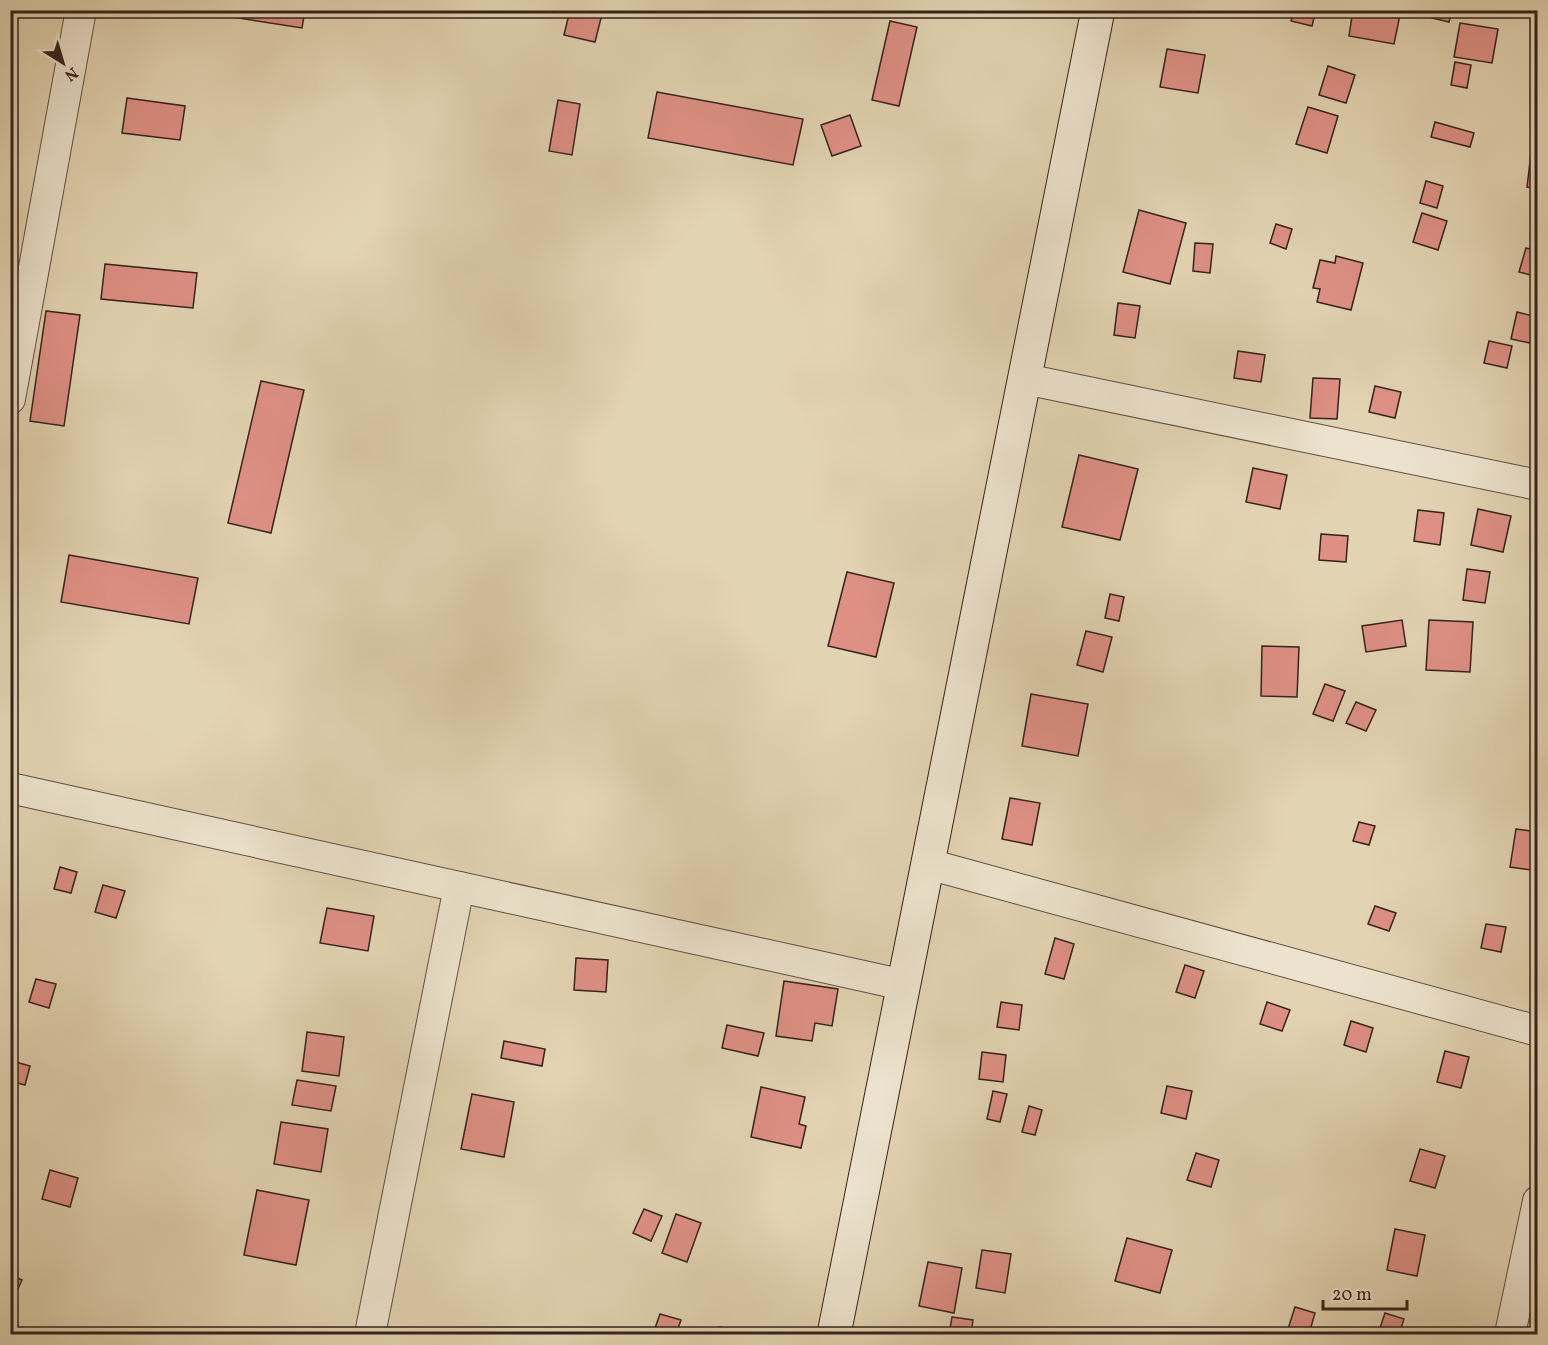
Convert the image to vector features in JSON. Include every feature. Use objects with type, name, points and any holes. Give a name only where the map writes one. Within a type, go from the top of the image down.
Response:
[{"type":"main road","points":[[834,1335],[1098,10]]},
{"type":"street","points":[[10,399],[16,344],[81,10]]},
{"type":"street","points":[[1025,379],[1538,485]]},
{"type":"street","points":[[10,788],[904,985]]},
{"type":"street","points":[[928,864],[1538,1030]]},
{"type":"street","points":[[370,1335],[459,887]]},
{"type":"street","points":[[1510,1335],[1538,1201]]},
{"type":"building","points":[[188,10],[305,10],[302,28]]},
{"type":"building","points":[[570,10],[603,10],[595,42],[564,35]]},
{"type":"building","points":[[1194,10],[1226,10],[1224,17]]},
{"type":"building","points":[[1294,10],[1316,10],[1312,26],[1291,21]]},
{"type":"building","points":[[1353,10],[1401,10],[1394,44],[1349,36]]},
{"type":"building","points":[[1434,10],[1452,10],[1449,22],[1432,18]]},
{"type":"building","points":[[890,21],[917,27],[899,106],[872,100]]},
{"type":"building","points":[[1460,23],[1498,29],[1492,63],[1454,57]]},
{"type":"building","points":[[1167,49],[1205,55],[1198,93],[1160,87]]},
{"type":"building","points":[[1455,62],[1471,65],[1467,88],[1451,85]]},
{"type":"building","points":[[1328,66],[1355,75],[1346,103],[1319,95]]},
{"type":"building","points":[[657,92],[803,119],[793,165],[648,138]]},
{"type":"building","points":[[127,98],[185,106],[180,140],[122,133]]},
{"type":"building","points":[[558,100],[580,104],[572,155],[549,151]]},
{"type":"building","points":[[1308,107],[1338,116],[1327,153],[1296,144]]},
{"type":"building","points":[[850,115],[861,146],[832,156],[821,125]]},
{"type":"building","points":[[1435,122],[1474,133],[1470,147],[1431,137]]},
{"type":"building","points":[[1532,145],[1538,145],[1538,188],[1527,187]]},
{"type":"building","points":[[1426,181],[1443,186],[1437,208],[1420,203]]},
{"type":"building","points":[[1139,210],[1186,223],[1170,284],[1123,272]]},
{"type":"building","points":[[1422,213],[1447,221],[1438,250],[1413,242]]},
{"type":"building","points":[[1276,224],[1292,229],[1286,249],[1270,243]]},
{"type":"building","points":[[1195,243],[1213,244],[1210,273],[1193,271]]},
{"type":"building","points":[[1526,248],[1538,251],[1538,277],[1519,272]]},
{"type":"building","points":[[1336,256],[1363,263],[1351,310],[1317,302],[1320,289],[1313,288],[1320,260],[1335,263]]},
{"type":"building","points":[[105,264],[197,273],[193,308],[101,299]]},
{"type":"building","points":[[1118,303],[1140,306],[1135,338],[1114,335]]},
{"type":"building","points":[[46,311],[80,315],[64,426],[30,421]]},
{"type":"building","points":[[1517,312],[1537,317],[1530,343],[1511,339]]},
{"type":"building","points":[[1489,341],[1512,346],[1507,368],[1484,363]]},
{"type":"building","points":[[1238,351],[1265,355],[1261,382],[1234,378]]},
{"type":"building","points":[[1313,378],[1340,379],[1337,419],[1310,418]]},
{"type":"building","points":[[261,381],[304,390],[271,533],[228,523]]},
{"type":"building","points":[[1375,386],[1401,392],[1395,418],[1369,412]]},
{"type":"building","points":[[1079,455],[1138,469],[1120,540],[1062,527]]},
{"type":"building","points":[[1253,468],[1287,475],[1280,509],[1246,502]]},
{"type":"building","points":[[1478,509],[1511,516],[1503,552],[1471,545]]},
{"type":"building","points":[[1418,510],[1444,513],[1440,545],[1414,541]]},
{"type":"building","points":[[1321,534],[1348,536],[1346,562],[1319,560]]},
{"type":"building","points":[[69,555],[198,578],[189,624],[61,602]]},
{"type":"building","points":[[1467,569],[1490,572],[1485,603],[1463,600]]},
{"type":"building","points":[[847,572],[894,583],[876,657],[828,646]]},
{"type":"building","points":[[1110,594],[1124,597],[1119,621],[1105,618]]},
{"type":"building","points":[[1402,620],[1406,646],[1366,652],[1362,626]]},
{"type":"building","points":[[1429,620],[1473,622],[1470,672],[1426,670]]},
{"type":"building","points":[[1086,631],[1112,637],[1103,672],[1077,665]]},
{"type":"building","points":[[1262,646],[1299,647],[1297,697],[1261,696]]},
{"type":"building","points":[[1325,684],[1345,691],[1333,721],[1313,714]]},
{"type":"building","points":[[1031,694],[1088,704],[1078,756],[1022,746]]},
{"type":"building","points":[[1356,702],[1376,710],[1366,731],[1346,723]]},
{"type":"building","points":[[1010,798],[1040,803],[1032,845],[1002,839]]},
{"type":"building","points":[[1359,822],[1375,826],[1369,845],[1353,841]]},
{"type":"building","points":[[1516,829],[1538,832],[1538,871],[1510,867]]},
{"type":"building","points":[[60,867],[77,872],[71,893],[54,889]]},
{"type":"building","points":[[103,885],[125,891],[116,918],[95,912]]},
{"type":"building","points":[[1375,906],[1396,913],[1389,931],[1368,924]]},
{"type":"building","points":[[327,908],[374,916],[368,951],[320,943]]},
{"type":"building","points":[[1486,924],[1506,927],[1501,952],[1481,948]]},
{"type":"building","points":[[1055,938],[1074,944],[1064,979],[1045,974]]},
{"type":"building","points":[[576,958],[608,960],[606,992],[574,990]]},
{"type":"building","points":[[1185,965],[1204,971],[1195,998],[1176,992]]},
{"type":"building","points":[[10,971],[15,972],[10,991]]},
{"type":"building","points":[[36,979],[56,984],[49,1008],[29,1002]]},
{"type":"building","points":[[784,981],[838,989],[832,1026],[815,1023],[812,1041],[776,1036]]},
{"type":"building","points":[[1001,1002],[1022,1005],[1019,1030],[997,1027]]},
{"type":"building","points":[[1267,1002],[1290,1010],[1282,1031],[1260,1024]]},
{"type":"building","points":[[1351,1021],[1373,1028],[1366,1052],[1344,1045]]},
{"type":"building","points":[[727,1025],[764,1033],[758,1056],[722,1048]]},
{"type":"building","points":[[307,1032],[344,1037],[339,1076],[302,1071]]},
{"type":"building","points":[[504,1041],[545,1049],[542,1066],[501,1058]]},
{"type":"building","points":[[1445,1051],[1469,1057],[1461,1088],[1437,1082]]},
{"type":"building","points":[[982,1052],[1006,1055],[1003,1082],[979,1079]]},
{"type":"building","points":[[12,1061],[30,1066],[25,1085],[10,1081]]},
{"type":"building","points":[[297,1080],[336,1086],[331,1111],[292,1105]]},
{"type":"building","points":[[1167,1086],[1192,1091],[1186,1119],[1161,1113]]},
{"type":"building","points":[[761,1087],[805,1097],[799,1124],[806,1126],[801,1148],[751,1137]]},
{"type":"building","points":[[993,1091],[1007,1094],[1000,1122],[987,1119]]},
{"type":"building","points":[[472,1094],[514,1102],[504,1157],[461,1149]]},
{"type":"building","points":[[1029,1106],[1042,1110],[1035,1135],[1022,1132]]},
{"type":"building","points":[[281,1122],[328,1129],[321,1172],[274,1164]]},
{"type":"building","points":[[1420,1149],[1445,1156],[1435,1188],[1410,1181]]},
{"type":"building","points":[[1196,1153],[1219,1160],[1211,1187],[1187,1180]]},
{"type":"building","points":[[50,1170],[78,1178],[70,1207],[42,1199]]},
{"type":"building","points":[[257,1190],[309,1200],[296,1265],[244,1255]]},
{"type":"building","points":[[644,1209],[662,1216],[651,1241],[633,1233]]},
{"type":"building","points":[[676,1214],[701,1223],[687,1262],[662,1253]]},
{"type":"building","points":[[1395,1229],[1425,1235],[1417,1276],[1387,1270]]},
{"type":"building","points":[[1127,1238],[1172,1250],[1160,1293],[1115,1281]]},
{"type":"building","points":[[982,1250],[1011,1254],[1005,1293],[976,1288]]},
{"type":"building","points":[[928,1262],[962,1268],[954,1313],[919,1306]]},
{"type":"building","points":[[10,1275],[22,1280],[10,1306]]},
{"type":"building","points":[[1295,1307],[1315,1313],[1309,1334],[1288,1329]]},
{"type":"building","points":[[1385,1313],[1404,1319],[1399,1334],[1378,1334]]},
{"type":"building","points":[[660,1314],[681,1320],[676,1334],[653,1334]]},
{"type":"building","points":[[952,1317],[973,1320],[971,1334],[949,1334]]},
{"type":"building","points":[[719,1327],[758,1334],[717,1334]]}]
